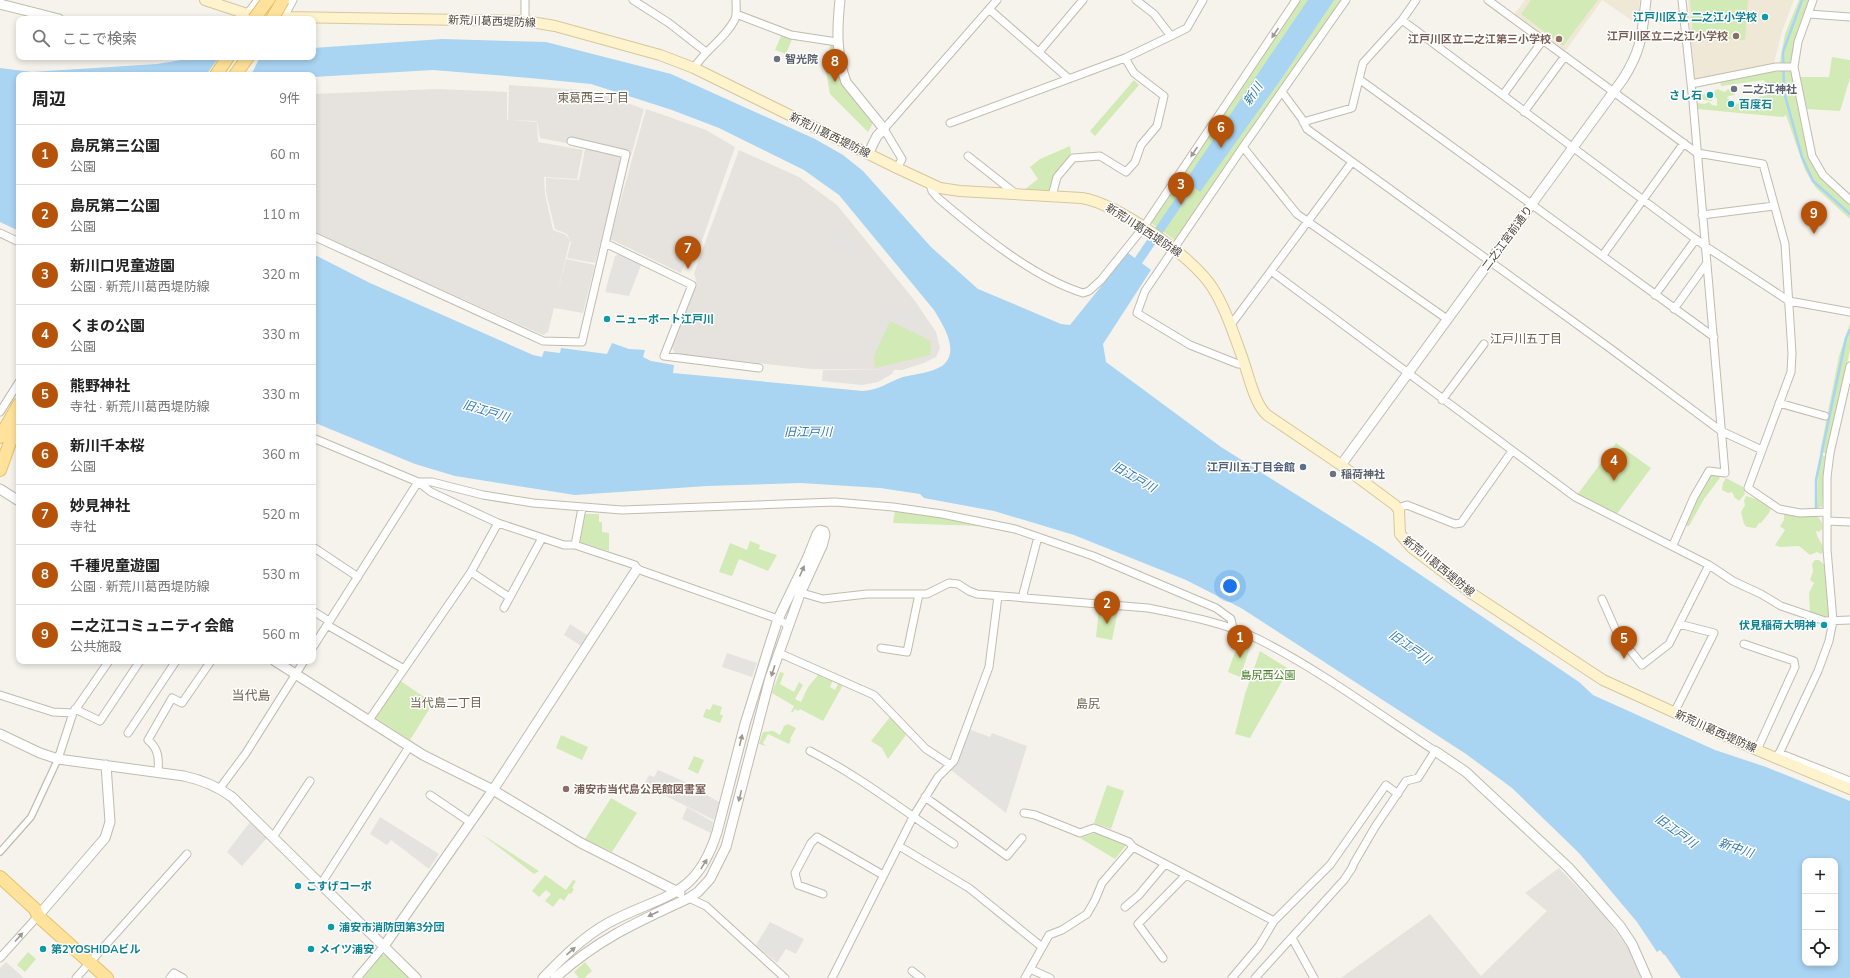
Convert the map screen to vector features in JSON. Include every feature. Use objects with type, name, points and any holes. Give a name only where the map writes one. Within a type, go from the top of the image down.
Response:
[{"type":"main road","name":"新荒川葛西堤防線","points":[[204,0],[245,16]]},
{"type":"main road","points":[[249,16],[268,0]]},
{"type":"main road","points":[[279,16],[283,0]]},
{"type":"main road","name":"新荒川葛西堤防線","points":[[316,18],[525,21],[555,26],[660,54],[694,68],[940,188],[960,191],[1082,198],[1097,201],[1117,211],[1172,248],[1192,263],[1204,275],[1216,294],[1230,326],[1257,403],[1262,411],[1341,465],[1398,508],[1398,530],[1402,538],[1412,548],[1471,593],[1599,678],[1757,750],[1778,755],[1850,789]]},
{"type":"main road","points":[[218,72],[226,60]]},
{"type":"main road","points":[[226,72],[232,60]]},
{"type":"main road","points":[[238,72],[248,60]]},
{"type":"main road","points":[[243,72],[249,60]]},
{"type":"main road","points":[[0,437],[12,418]]},
{"type":"main road","points":[[0,470],[3,449],[12,418]]},
{"type":"main road","points":[[0,877],[36,909],[38,916],[107,978]]},
{"type":"main road","points":[[0,888],[30,915],[38,916]]},
{"type":"street","points":[[249,16],[258,0]]},
{"type":"street","points":[[280,16],[293,0]]},
{"type":"street","points":[[525,0],[525,21]]},
{"type":"street","points":[[633,0],[670,23],[706,52]]},
{"type":"street","points":[[694,68],[727,29],[736,14],[736,0]]},
{"type":"street","points":[[840,0],[837,42],[846,82],[884,129],[902,160],[897,168]]},
{"type":"street","points":[[868,154],[877,136],[997,0]]},
{"type":"street","points":[[1039,52],[1083,0]]},
{"type":"street","points":[[1136,0],[1154,14],[1171,36]]},
{"type":"street","points":[[950,123],[1125,58],[1171,36],[1187,28],[1203,0]]},
{"type":"street","points":[[930,184],[932,191],[938,198],[1019,261],[1058,282],[1083,293],[1089,291],[1145,229],[1296,0]]},
{"type":"street","points":[[1244,364],[1238,364],[1190,345],[1137,313],[1145,291],[1172,248],[1346,0]]},
{"type":"street","points":[[1303,122],[1352,108],[1363,63],[1402,20],[1416,0]]},
{"type":"street","points":[[1488,0],[1697,153],[1763,164],[1785,244],[1792,353],[1790,372],[1748,488],[1778,509],[1800,513],[1826,512]]},
{"type":"street","name":"二之江宮前通り","points":[[1341,465],[1614,92],[1638,55],[1641,44],[1646,0]]},
{"type":"street","points":[[1673,545],[1694,497],[1709,471],[1725,473],[1708,263],[1705,246],[1682,0]]},
{"type":"street","points":[[1813,0],[1791,67],[1812,156],[1823,175],[1850,200]]},
{"type":"street","points":[[0,4],[47,16]]},
{"type":"street","points":[[989,9],[1068,78]]},
{"type":"street","points":[[736,14],[791,36],[837,42]]},
{"type":"street","points":[[1809,14],[1850,17]]},
{"type":"street","points":[[1402,20],[1705,246],[1789,301],[1850,312]]},
{"type":"street","points":[[1502,95],[1543,40]]},
{"type":"street","points":[[1524,112],[1565,56]]},
{"type":"street","points":[[1052,196],[1057,177],[1072,158],[1100,156],[1126,172],[1134,162],[1141,145],[1157,126],[1164,96],[1134,73],[1125,58]]},
{"type":"street","points":[[1690,84],[1778,67],[1791,67]]},
{"type":"street","points":[[1359,78],[1714,337]]},
{"type":"street","points":[[1282,92],[1307,129],[1489,262],[1611,348],[1721,431],[1762,450]]},
{"type":"street","points":[[316,237],[543,341],[582,342],[626,154],[571,141]]},
{"type":"street","points":[[1602,255],[1684,144]]},
{"type":"street","points":[[1243,147],[1298,214],[1447,319]]},
{"type":"street","points":[[968,156],[1016,194]]},
{"type":"street","points":[[1230,326],[1352,162]]},
{"type":"street","points":[[1702,215],[1774,206]]},
{"type":"street","points":[[0,233],[16,241]]},
{"type":"street","points":[[1655,295],[1696,239]]},
{"type":"street","points":[[606,243],[692,285],[664,356],[759,368]]},
{"type":"street","points":[[1674,309],[1708,263]]},
{"type":"street","points":[[1271,271],[1403,368],[1408,374],[1442,400],[1575,497],[1673,545],[1709,565],[1733,581],[1761,594],[1781,606],[1825,620],[1850,620]]},
{"type":"street","points":[[1442,400],[1484,344]]},
{"type":"street","points":[[1850,366],[1848,383],[1830,453],[1827,477],[1827,549],[1833,621],[1829,641],[1819,668],[1778,755],[1850,781]]},
{"type":"street","points":[[12,418],[16,397]]},
{"type":"street","points":[[1779,403],[1825,416]]},
{"type":"street","points":[[316,439],[418,482],[431,492],[498,523],[564,545],[575,545],[635,565],[637,569],[778,619],[789,626]]},
{"type":"street","points":[[3,449],[16,440]]},
{"type":"street","points":[[1398,508],[1408,505],[1454,524],[1461,523],[1512,451]]},
{"type":"street","points":[[418,482],[432,482],[483,495],[582,508],[622,510],[835,502],[942,514],[1015,530],[1093,556],[1216,608],[1231,619],[1233,629]]},
{"type":"street","points":[[316,642],[418,482]]},
{"type":"street","points":[[0,489],[16,499]]},
{"type":"street","points":[[575,545],[582,508]]},
{"type":"street","points":[[1827,521],[1850,522]]},
{"type":"street","points":[[368,720],[471,572],[498,523]]},
{"type":"street","points":[[543,978],[574,948],[598,929],[623,916],[659,902],[677,892],[696,875],[710,852],[759,675],[778,619],[797,592],[822,546],[825,535],[824,531],[820,530],[817,534],[797,592],[789,626],[770,678],[726,847],[710,880],[698,892],[689,898],[623,928],[583,954],[555,978]]},
{"type":"street","points":[[1022,598],[1038,537]]},
{"type":"street","points":[[504,608],[542,538]]},
{"type":"street","points":[[316,549],[358,577]]},
{"type":"street","points":[[1602,599],[1618,636],[1642,665],[1669,644],[1709,565]]},
{"type":"street","points":[[357,978],[384,946],[493,790],[637,569]]},
{"type":"street","points":[[471,572],[509,597]]},
{"type":"street","points":[[797,592],[823,599],[867,594],[927,594],[949,583],[958,584],[977,594],[1148,608],[1233,629],[1258,639],[1307,667],[1466,772],[1568,867],[1587,888],[1620,926],[1632,944],[1647,978]]},
{"type":"street","points":[[881,648],[907,652],[919,594]]},
{"type":"street","points":[[832,978],[913,817],[938,777],[949,764],[954,761],[989,667],[998,596]]},
{"type":"street","points":[[316,613],[328,623],[404,668]]},
{"type":"street","points":[[1674,713],[1714,633],[1680,624]]},
{"type":"street","points":[[1744,644],[1794,661],[1795,667],[1757,750]]},
{"type":"street","points":[[778,653],[874,695],[926,749],[949,764]]},
{"type":"street","points":[[0,852],[31,817],[58,759],[74,711],[107,664]]},
{"type":"street","points":[[0,695],[53,712],[74,711],[100,721],[138,664]]},
{"type":"street","points":[[128,733],[174,664]]},
{"type":"street","points":[[158,773],[159,757],[154,744],[148,740],[172,698],[182,703],[209,664]]},
{"type":"street","points":[[280,664],[423,755],[493,790],[581,843],[706,906],[785,978]]},
{"type":"street","points":[[220,788],[246,753],[302,664]]},
{"type":"street","points":[[0,734],[40,753],[58,759],[106,765],[203,781],[220,788],[232,797],[416,978]]},
{"type":"street","points":[[321,884],[409,746]]},
{"type":"street","points":[[810,751],[830,761],[871,787],[954,844]]},
{"type":"street","points":[[1255,978],[1344,880],[1374,827],[1406,781],[1418,778],[1435,751]]},
{"type":"street","points":[[0,958],[106,838],[110,822],[106,765]]},
{"type":"street","points":[[273,837],[310,781]]},
{"type":"street","points":[[1232,978],[1259,946],[1274,922],[1330,865],[1386,785],[1398,794]]},
{"type":"street","points":[[430,795],[470,822]]},
{"type":"street","points":[[926,797],[1007,856],[1022,838]]},
{"type":"street","points":[[1024,812],[1080,833],[1094,828],[1129,842],[1133,847],[1274,922]]},
{"type":"street","points":[[823,894],[798,885],[795,873],[811,843],[817,837],[883,875]]},
{"type":"street","points":[[898,846],[969,888],[1042,947]]},
{"type":"street","points":[[1025,978],[1049,935],[1067,927],[1087,914],[1102,883],[1133,847]]},
{"type":"street","points":[[76,978],[187,854]]},
{"type":"street","points":[[1125,907],[1139,895],[1165,864]]},
{"type":"street","points":[[1163,958],[1138,924],[1186,875]]},
{"type":"street","points":[[1292,938],[1314,978]]},
{"type":"street","points":[[1030,969],[1050,978]]},
{"type":"street","points":[[912,971],[922,978]]},
{"type":"street","points":[[1238,972],[1242,978]]},
{"type":"street","points":[[170,978],[174,973],[183,978]]},
{"type":"shaded area","name":"江戸川区立二之江第三小学校","points":[[1525,0],[1602,0],[1564,53],[1513,16]]},
{"type":"shaded area","points":[[1602,0],[1640,0],[1637,24]]},
{"type":"shaded area","name":"江戸川区立二之江小学校","points":[[1688,0],[1794,0],[1782,31],[1774,63],[1769,67],[1695,81]]},
{"type":"shaded area","points":[[509,85],[582,90],[614,98],[644,109],[631,156],[540,138],[537,121],[510,120],[537,122],[538,142],[583,150],[577,179],[544,177],[545,194],[553,230],[566,235],[570,240],[555,303],[566,259],[595,265],[583,313],[554,308],[548,332],[543,335],[316,232],[316,94],[438,89],[507,92],[508,120]]},
{"type":"shaded area","points":[[646,109],[706,130],[735,147],[694,263],[686,260],[681,273],[610,239]]},
{"type":"shaded area","points":[[585,149],[623,156],[595,263],[567,258],[571,242],[567,234],[555,229],[546,192],[546,178],[579,180]]},
{"type":"shaded area","points":[[739,150],[799,177],[837,205],[915,301],[936,332],[940,348],[936,357],[924,363],[902,370],[811,369],[675,354],[672,347],[697,285],[694,273]]},
{"type":"shaded area","points":[[838,220],[866,255],[861,260],[844,252],[829,235]]},
{"type":"shaded area","points":[[619,254],[641,265],[629,296],[605,292],[615,256]]},
{"type":"shaded area","points":[[887,305],[903,311],[917,306],[929,336],[926,337],[890,319],[871,361],[815,362],[815,357],[866,355]]},
{"type":"shaded area","points":[[896,366],[892,374],[878,382],[862,385],[822,381],[823,370],[876,370]]},
{"type":"shaded area","points":[[570,624],[590,637],[583,647],[564,635]]},
{"type":"shaded area","points":[[727,653],[757,663],[752,677],[722,667]]},
{"type":"shaded area","points":[[966,728],[990,737],[992,733],[1027,746],[1006,813],[947,767]]},
{"type":"shaded area","points":[[658,770],[683,781],[719,802],[714,820],[644,785],[649,775],[654,777]]},
{"type":"shaded area","points":[[687,807],[713,822],[711,833],[682,819]]},
{"type":"shaded area","points":[[380,817],[439,854],[429,869],[391,840],[387,845],[370,834]]},
{"type":"shaded area","points":[[250,822],[267,838],[242,866],[227,852]]},
{"type":"shaded area","points":[[1559,868],[1604,915],[1629,949],[1641,978],[1341,978],[1430,914],[1481,976],[1547,911],[1525,893]]},
{"type":"shaded area","points":[[770,922],[804,939],[796,954],[786,949],[777,963],[756,945]]},
{"type":"shaded area","points":[[6,962],[24,978],[0,978],[0,968]]},
{"type":"green space","points":[[1300,0],[1344,0],[1176,241],[1150,222]]},
{"type":"green space","name":"江戸川区立二之江第三小学校","points":[[1531,0],[1598,0],[1563,46],[1521,14]]},
{"type":"green space","points":[[1690,0],[1748,0],[1745,40],[1693,38]]},
{"type":"green space","points":[[1799,0],[1809,0],[1795,39],[1790,66],[1803,134],[1810,157],[1822,178],[1850,205],[1850,219],[1816,188],[1805,170],[1786,115],[1783,117],[1697,109],[1697,103],[1704,104],[1709,102],[1712,105],[1717,106],[1717,98],[1713,97],[1712,101],[1703,100],[1702,95],[1713,93],[1717,89],[1725,92],[1728,89],[1734,90],[1735,95],[1728,96],[1727,99],[1733,99],[1735,103],[1745,106],[1746,103],[1749,102],[1758,107],[1757,100],[1759,97],[1764,96],[1766,91],[1772,96],[1775,94],[1774,88],[1764,89],[1764,86],[1757,86],[1765,82],[1764,80],[1721,86],[1720,81],[1764,71],[1778,72],[1785,34]]},
{"type":"green space","points":[[781,36],[792,39],[786,54],[775,50]]},
{"type":"green space","points":[[830,43],[835,44],[838,76],[845,89],[872,120],[872,125],[868,132],[830,94],[825,66],[829,58]]},
{"type":"green space","points":[[1832,57],[1850,60],[1850,78],[1840,111],[1807,109],[1800,77],[1829,77]]},
{"type":"green space","points":[[1134,80],[1139,85],[1095,136],[1090,131]]},
{"type":"green space","points":[[1070,146],[1071,153],[1054,175],[1050,190],[1024,190],[1038,179],[1030,167],[1040,159]]},
{"type":"green space","points":[[890,321],[931,341],[930,355],[875,368],[874,356]]},
{"type":"green space","points":[[1850,323],[1850,350],[1828,454],[1820,452],[1839,356]]},
{"type":"green space","points":[[1616,443],[1651,468],[1616,515],[1577,495]]},
{"type":"green space","points":[[1821,455],[1826,456],[1822,506],[1817,508],[1818,468]]},
{"type":"green space","points":[[1709,474],[1718,475],[1720,478],[1704,499],[1689,526],[1686,526],[1686,521]]},
{"type":"green space","points":[[1726,478],[1743,487],[1745,494],[1739,501],[1735,498],[1732,492],[1728,493],[1722,490],[1723,483]]},
{"type":"green space","points":[[1746,496],[1773,504],[1769,513],[1756,528],[1747,527],[1744,524],[1741,512],[1745,505],[1744,501]]},
{"type":"green space","points":[[895,510],[926,515],[980,526],[893,523]]},
{"type":"green space","points":[[1784,511],[1816,513],[1822,523],[1822,529],[1819,532],[1816,531],[1825,551],[1821,554],[1817,552],[1810,555],[1799,546],[1780,547],[1775,545],[1785,530],[1780,526],[1784,520]]},
{"type":"green space","points":[[585,514],[599,514],[599,522],[602,522],[602,532],[609,533],[609,551],[579,542]]},
{"type":"green space","points":[[750,541],[760,545],[759,549],[777,555],[768,571],[739,559],[732,576],[719,572],[730,543],[747,550]]},
{"type":"green space","points":[[1815,560],[1819,560],[1826,566],[1830,614],[1826,617],[1818,617],[1810,613],[1809,593],[1814,583],[1810,580],[1813,572],[1812,564]]},
{"type":"green space","points":[[1099,609],[1118,610],[1112,640],[1096,637]]},
{"type":"green space","points":[[1239,640],[1251,645],[1240,677],[1228,672]]},
{"type":"green space","name":"島尻西公園","points":[[1260,651],[1289,669],[1250,738],[1235,734],[1245,694]]},
{"type":"green space","points":[[780,672],[784,673],[780,684],[794,692],[799,682],[803,685],[795,699],[801,702],[808,687],[818,675],[833,680],[830,687],[835,690],[839,682],[843,685],[823,721],[800,709],[798,711],[795,709],[791,712],[794,706],[772,693]]},
{"type":"green space","points":[[399,680],[433,703],[410,740],[374,717]]},
{"type":"green space","points":[[713,704],[722,707],[720,714],[723,716],[720,723],[703,717],[706,709],[710,710]]},
{"type":"green space","points":[[890,717],[906,735],[888,759],[882,748],[871,741]]},
{"type":"green space","points":[[788,724],[796,728],[789,744],[768,734],[763,743],[766,746],[759,744],[763,732],[773,731],[780,735],[784,726]]},
{"type":"green space","points":[[561,735],[588,747],[582,760],[556,748]]},
{"type":"green space","points":[[694,756],[704,760],[698,774],[688,769]]},
{"type":"green space","points":[[1107,785],[1124,791],[1111,829],[1094,823]]},
{"type":"green space","points":[[611,798],[637,813],[612,852],[585,839]]},
{"type":"green space","points":[[480,833],[539,871],[534,874]]},
{"type":"green space","points":[[1095,833],[1127,844],[1115,859],[1080,838]]},
{"type":"green space","points":[[545,875],[566,890],[573,880],[576,881],[572,888],[574,889],[571,894],[569,893],[564,901],[560,898],[553,907],[545,901],[551,894],[546,890],[539,897],[532,891]]},
{"type":"green space","points":[[28,952],[36,959],[25,972],[17,965]]},
{"type":"green space","points":[[382,955],[388,955],[410,978],[363,978]]},
{"type":"green space","points":[[585,962],[592,971],[585,977],[586,978],[579,978],[574,972]]},
{"type":"water","points":[[1308,0],[1334,0],[1282,78],[1200,192],[1186,180]]},
{"type":"water","points":[[442,39],[546,42],[671,74],[815,139],[843,155],[863,171],[931,247],[978,289],[1061,324],[1070,325],[1128,253],[1151,270],[1103,344],[1106,362],[1221,447],[1378,546],[1579,682],[1593,695],[1715,750],[1766,767],[1850,801],[1850,978],[1681,978],[1665,955],[1660,950],[1657,952],[1637,922],[1579,853],[1512,788],[1466,754],[1241,608],[1186,580],[1074,535],[994,511],[924,498],[920,494],[880,488],[801,483],[707,486],[575,495],[455,476],[415,464],[316,423],[316,256],[370,283],[533,355],[542,357],[544,351],[560,353],[561,348],[607,354],[612,343],[629,349],[645,350],[643,357],[651,361],[674,365],[673,373],[863,391],[874,389],[903,377],[928,372],[942,366],[950,353],[950,346],[945,331],[934,310],[839,195],[804,170],[719,128],[672,110],[591,84],[433,70],[316,77],[316,72],[32,72],[157,64],[182,60],[316,60],[316,48]]},
{"type":"water","points":[[0,68],[32,72],[16,72],[16,230],[0,222]]},
{"type":"pier","points":[[217,60],[258,60],[252,72],[208,72]]},
{"type":"waterway","points":[[1802,0],[1783,52],[1784,92],[1802,157],[1813,181],[1850,214]]},
{"type":"waterway","name":"新川","points":[[1132,270],[1197,175]]},
{"type":"waterway","points":[[1816,508],[1816,480],[1846,338],[1850,330]]},
{"type":"place","name":"江戸川区立 二之江小学校","points":[[1765,17]]},
{"type":"place","name":"江戸川区立二之江小学校","points":[[1736,36]]},
{"type":"place","name":"江戸川区立二之江第三小学校","points":[[1559,39]]},
{"type":"place","name":"智光院","points":[[777,59]]},
{"type":"place","name":"千種児童遊園","points":[[835,82]]},
{"type":"place","name":"二之江神社","points":[[1734,89]]},
{"type":"place","name":"さし石","points":[[1710,95]]},
{"type":"place","name":"百度石","points":[[1731,104]]},
{"type":"place","name":"新川千本桜","points":[[1221,148]]},
{"type":"place","name":"新川口児童遊園","points":[[1181,205]]},
{"type":"place","name":"ニ之江コミュニティ会館","points":[[1814,234]]},
{"type":"place","name":"妙見神社","points":[[688,269]]},
{"type":"place","name":"ニューポート江戸川","points":[[607,319]]},
{"type":"place","name":"江戸川五丁目会館","points":[[1303,467]]},
{"type":"place","name":"稲荷神社","points":[[1333,474]]},
{"type":"place","name":"くまの公園","points":[[1614,481]]},
{"type":"place","name":"島尻第二公園","points":[[1107,624]]},
{"type":"place","name":"伏見稲荷大明神","points":[[1824,625]]},
{"type":"place","name":"島尻第三公園","points":[[1240,658]]},
{"type":"place","name":"熊野神社","points":[[1624,659]]},
{"type":"place","name":"浦安市当代島公民館図書室","points":[[566,789]]},
{"type":"place","name":"こすげコーポ","points":[[298,886]]},
{"type":"place","name":"浦安市消防団第3分団","points":[[331,927]]},
{"type":"place","name":"第2YOSHIDAビル","points":[[43,949]]},
{"type":"place","name":"メイツ浦安","points":[[311,949]]},
{"type":"district","name":"東葛西三丁目","points":[[593,98]]},
{"type":"district","name":"江戸川五丁目","points":[[1526,339]]},
{"type":"district","name":"当代島","points":[[251,695]]},
{"type":"district","name":"当代島二丁目","points":[[446,703]]},
{"type":"district","name":"島尻","points":[[1088,704]]},
{"type":"water label","name":"旧江戸川","points":[[486,411]]},
{"type":"water label","name":"旧江戸川","points":[[808,432]]},
{"type":"water label","name":"旧江戸川","points":[[1134,477]]},
{"type":"water label","name":"旧江戸川","points":[[1410,647]]},
{"type":"water label","name":"旧江戸川","points":[[1676,831]]},
{"type":"water label","name":"新中川","points":[[1736,848]]}]
